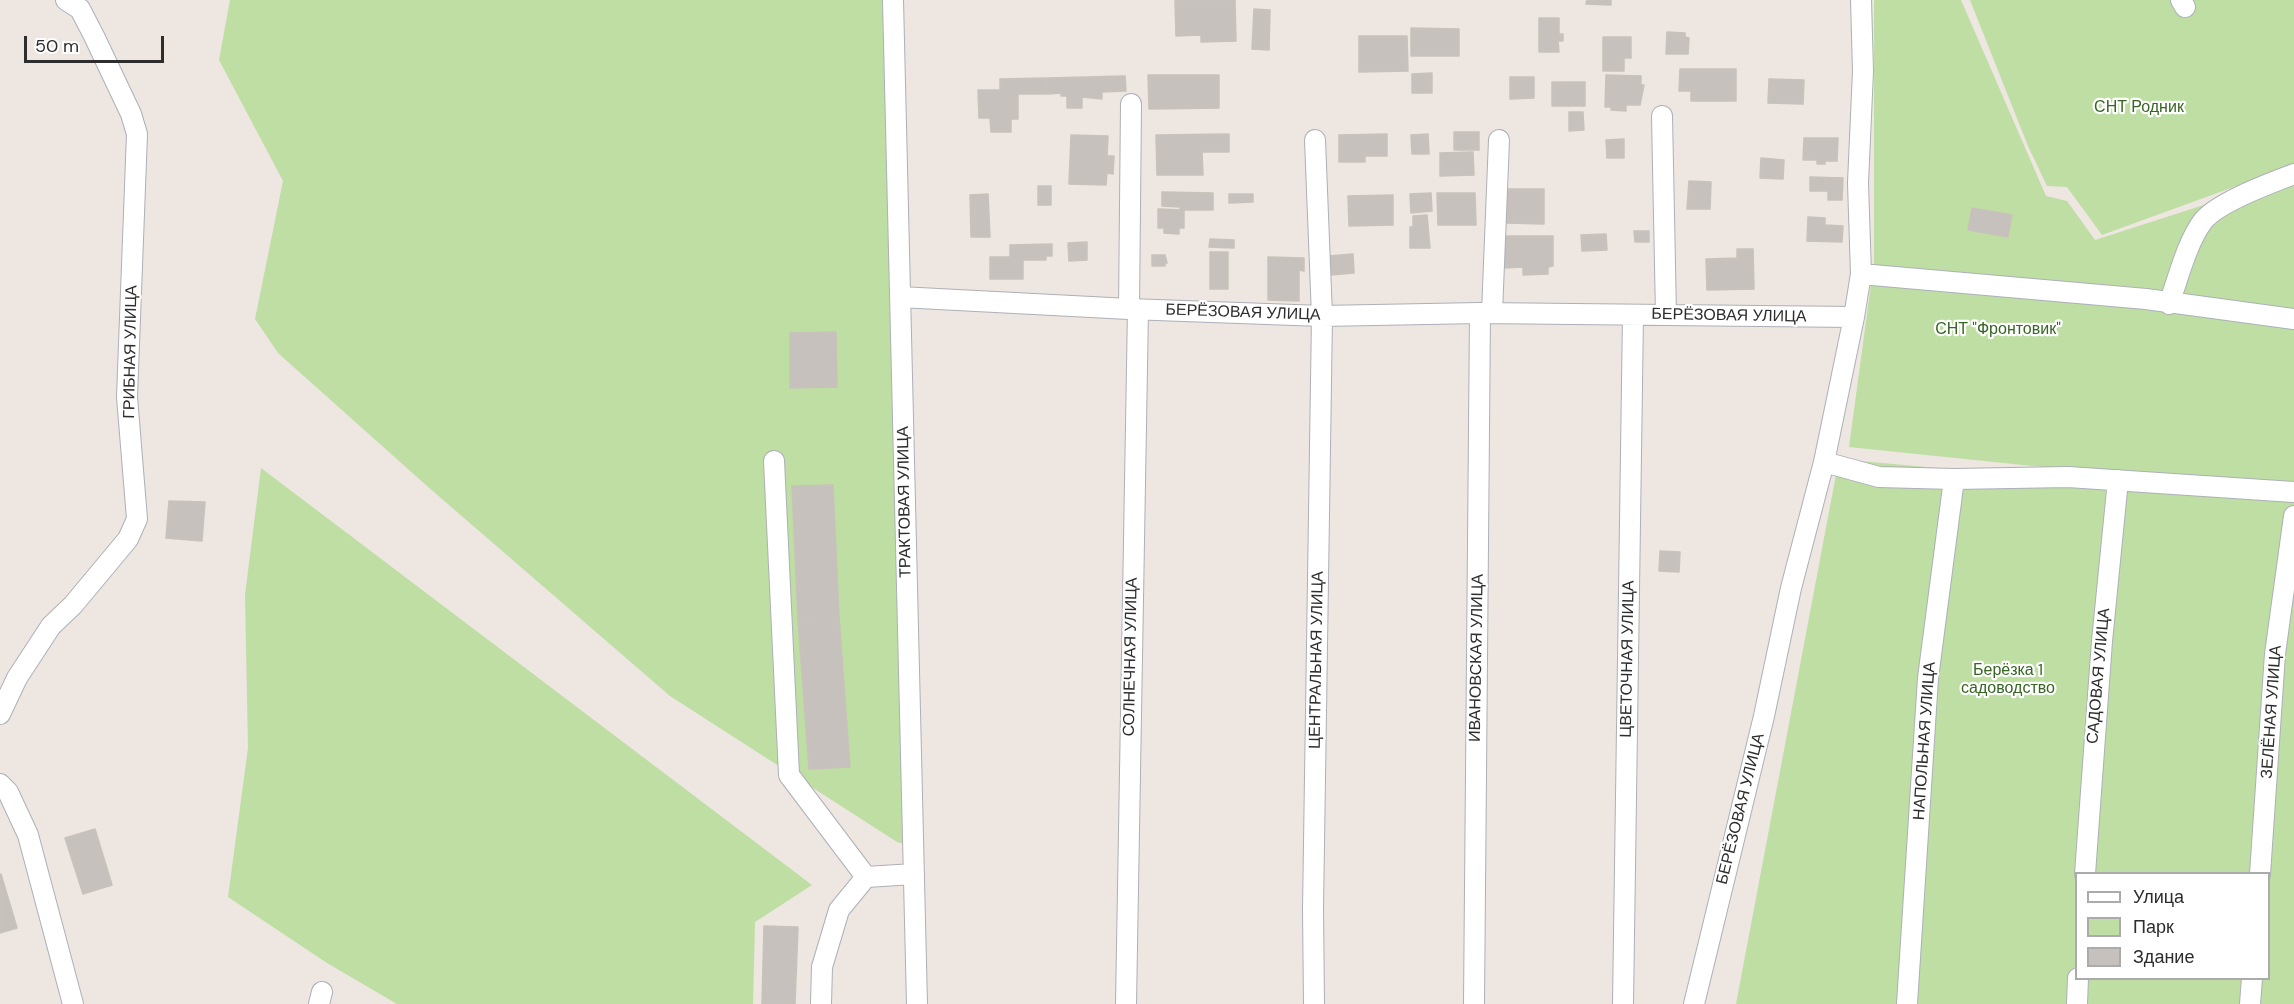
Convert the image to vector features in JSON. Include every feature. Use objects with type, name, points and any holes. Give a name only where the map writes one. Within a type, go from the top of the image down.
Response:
[{"type":"street","name":"ГРИБНАЯ УЛИЦА","points":[[0,714],[17,678],[51,626],[73,604],[128,539],[137,519],[127,397],[137,134],[131,114],[80,9],[66,0]]},
{"type":"street","name":"ТРАКТОВАЯ УЛИЦА","points":[[893,0],[917,1004]]},
{"type":"street","points":[[1854,317],[1861,274],[1858,183],[1863,71],[1861,0]]},
{"type":"street","name":"СОЛНЕЧНАЯ УЛИЦА","points":[[1126,1004],[1133,309],[1131,104]]},
{"type":"street","points":[[1662,116],[1666,315]]},
{"type":"street","name":"ЦЕНТРАЛЬНАЯ УЛИЦА","points":[[1314,1004],[1313,909],[1322,316],[1315,140]]},
{"type":"street","name":"ИВАНОВСКАЯ УЛИЦА","points":[[1474,1004],[1486,313],[1498,140]]},
{"type":"street","points":[[2169,304],[2196,231],[2205,219],[2243,195],[2294,174]]},
{"type":"street","points":[[1861,274],[2146,299],[2169,304],[2294,319]]},
{"type":"street","name":"БЕРЁЗОВАЯ УЛИЦА","points":[[900,297],[1322,316],[1486,313],[1854,317],[1824,462],[1791,588],[1764,716],[1694,1004]]},
{"type":"street","name":"ЦВЕТОЧНАЯ УЛИЦА","points":[[1623,1004],[1633,315]]},
{"type":"street","points":[[774,461],[789,776],[866,877]]},
{"type":"street","points":[[1824,462],[1879,477],[1954,479],[2068,477],[2294,492]]},
{"type":"street","name":"НАПОЛЬНАЯ УЛИЦА","points":[[1907,1004],[1928,678],[1954,479]]},
{"type":"street","name":"САДОВАЯ УЛИЦА","points":[[2085,872],[2102,641],[2118,480]]},
{"type":"street","name":"ЗЕЛЁНАЯ УЛИЦА","points":[[2260,872],[2276,654],[2294,516]]},
{"type":"street","points":[[0,784],[8,792],[28,835],[73,1004]]},
{"type":"street","points":[[821,1004],[822,967],[839,910],[866,877],[914,874]]},
{"type":"street","points":[[2077,1004],[2078,980]]},
{"type":"street","points":[[2250,1004],[2252,980]]},
{"type":"green space","points":[[230,0],[887,0],[912,846],[897,842],[670,696],[427,486],[278,353],[255,319],[283,181],[219,60]]},
{"type":"green space","name":"СНТ \"Фронтовик\"","points":[[1874,0],[1961,0],[2046,196],[2067,201],[2095,240],[2294,176],[2294,493],[1849,447],[1874,262]]},
{"type":"green space","name":"СНТ Родник","points":[[1970,0],[2294,0],[2294,165],[2102,235],[2067,187],[2047,186],[2028,146]]},
{"type":"green space","name":"Берёзка 1 садоводство","points":[[1839,459],[2294,501],[2294,1004],[1736,1004]]},
{"type":"green space","points":[[261,468],[812,885],[755,922],[753,1004],[397,1004],[327,963],[228,897],[248,748],[245,595]]},
{"type":"building","points":[[1175,0],[1235,0],[1236,41],[1201,42],[1201,35],[1176,36]]},
{"type":"building","points":[[1587,0],[1611,0],[1611,5],[1586,4]]},
{"type":"building","points":[[1254,9],[1270,10],[1269,50],[1252,49]]},
{"type":"building","points":[[1539,18],[1559,18],[1559,34],[1563,34],[1563,41],[1558,41],[1559,52],[1539,52]]},
{"type":"building","points":[[1411,28],[1459,29],[1459,56],[1411,56]]},
{"type":"building","points":[[1667,32],[1685,33],[1685,37],[1689,38],[1688,54],[1666,54]]},
{"type":"building","points":[[1359,36],[1407,36],[1408,71],[1359,72]]},
{"type":"building","points":[[1603,37],[1631,37],[1631,58],[1624,58],[1624,71],[1603,71]]},
{"type":"building","points":[[1680,69],[1736,69],[1736,101],[1691,101],[1691,91],[1679,91]]},
{"type":"building","points":[[1432,73],[1432,93],[1412,93],[1412,74]]},
{"type":"building","points":[[1148,75],[1219,75],[1219,108],[1149,109]]},
{"type":"building","points":[[1606,75],[1641,76],[1641,85],[1644,85],[1640,105],[1626,105],[1626,111],[1611,110],[1611,107],[1605,107]]},
{"type":"building","points":[[1125,76],[1126,91],[1102,92],[1102,99],[1082,97],[1082,108],[1067,108],[1067,96],[1061,96],[1061,93],[1047,94],[1047,78]]},
{"type":"building","points":[[1510,77],[1534,77],[1534,98],[1510,99]]},
{"type":"building","points":[[1047,78],[1047,94],[1018,94],[1018,119],[1011,119],[1011,132],[991,132],[990,118],[979,118],[978,90],[1000,90],[1000,79]]},
{"type":"building","points":[[1769,79],[1804,80],[1803,104],[1768,103]]},
{"type":"building","points":[[1552,82],[1585,82],[1585,106],[1552,106]]},
{"type":"building","points":[[1569,112],[1583,112],[1584,130],[1569,131]]},
{"type":"building","points":[[1454,132],[1479,132],[1479,150],[1454,150]]},
{"type":"building","points":[[1229,134],[1229,152],[1202,152],[1203,175],[1157,175],[1156,135]]},
{"type":"building","points":[[1387,134],[1387,156],[1365,156],[1365,162],[1339,162],[1339,135]]},
{"type":"building","points":[[1428,134],[1429,154],[1412,154],[1411,135]]},
{"type":"building","points":[[1071,135],[1108,136],[1107,156],[1114,156],[1113,174],[1107,173],[1106,185],[1069,184]]},
{"type":"building","points":[[1804,138],[1838,138],[1837,161],[1817,164],[1817,160],[1803,160]]},
{"type":"building","points":[[1624,139],[1624,158],[1607,158],[1606,140]]},
{"type":"building","points":[[1473,152],[1474,175],[1440,176],[1440,153]]},
{"type":"building","points":[[1761,158],[1784,160],[1783,179],[1760,178]]},
{"type":"building","points":[[1810,177],[1843,178],[1842,200],[1828,200],[1828,191],[1810,191]]},
{"type":"building","points":[[1689,181],[1711,182],[1710,209],[1687,209]]},
{"type":"building","points":[[1038,186],[1051,186],[1051,205],[1038,205]]},
{"type":"building","points":[[1508,189],[1544,189],[1544,224],[1507,223]]},
{"type":"building","points":[[1162,192],[1213,193],[1213,210],[1180,210],[1180,207],[1162,206]]},
{"type":"building","points":[[1431,193],[1432,211],[1411,213],[1410,194]]},
{"type":"building","points":[[1437,193],[1475,193],[1476,225],[1438,225]]},
{"type":"building","points":[[988,194],[990,237],[971,237],[970,195]]},
{"type":"building","points":[[1229,194],[1253,194],[1253,202],[1229,203]]},
{"type":"building","points":[[1393,195],[1393,225],[1349,226],[1348,196]]},
{"type":"building","points":[[1972,208],[2012,215],[2008,237],[1968,230]]},
{"type":"building","points":[[1158,209],[1184,210],[1184,228],[1179,228],[1179,234],[1164,233],[1164,228],[1158,228]]},
{"type":"building","points":[[1427,215],[1430,248],[1410,248],[1410,227],[1413,227],[1413,216]]},
{"type":"building","points":[[1808,217],[1825,218],[1825,225],[1843,226],[1842,242],[1807,241]]},
{"type":"building","points":[[1634,231],[1649,231],[1649,242],[1635,242]]},
{"type":"building","points":[[1606,234],[1607,250],[1582,251],[1581,235]]},
{"type":"building","points":[[1503,236],[1553,236],[1553,266],[1548,267],[1548,274],[1523,275],[1523,267],[1504,268]]},
{"type":"building","points":[[1210,239],[1234,240],[1234,248],[1209,247]]},
{"type":"building","points":[[1087,242],[1087,260],[1069,261],[1068,243]]},
{"type":"building","points":[[1052,244],[1052,256],[1046,256],[1046,260],[1023,260],[1023,279],[990,279],[990,257],[1010,257],[1010,245]]},
{"type":"building","points":[[1737,249],[1753,249],[1754,289],[1707,290],[1706,259],[1737,258]]},
{"type":"building","points":[[1210,252],[1228,252],[1228,289],[1210,289]]},
{"type":"building","points":[[1353,254],[1354,273],[1330,275],[1329,256]]},
{"type":"building","points":[[1152,255],[1165,255],[1167,263],[1165,266],[1152,266]]},
{"type":"building","points":[[1268,257],[1304,258],[1304,271],[1299,270],[1299,301],[1268,300]]},
{"type":"building","points":[[836,332],[837,387],[790,388],[790,333]]},
{"type":"building","points":[[833,485],[839,617],[798,620],[792,486]]},
{"type":"building","points":[[169,501],[205,502],[202,541],[166,538]]},
{"type":"building","points":[[1660,551],[1680,552],[1679,572],[1659,571]]},
{"type":"building","points":[[839,617],[850,767],[809,769],[798,620]]},
{"type":"building","points":[[95,829],[112,885],[83,894],[65,838]]},
{"type":"building","points":[[0,875],[17,928],[0,933]]},
{"type":"building","points":[[764,926],[798,927],[795,1004],[762,1004]]}]
